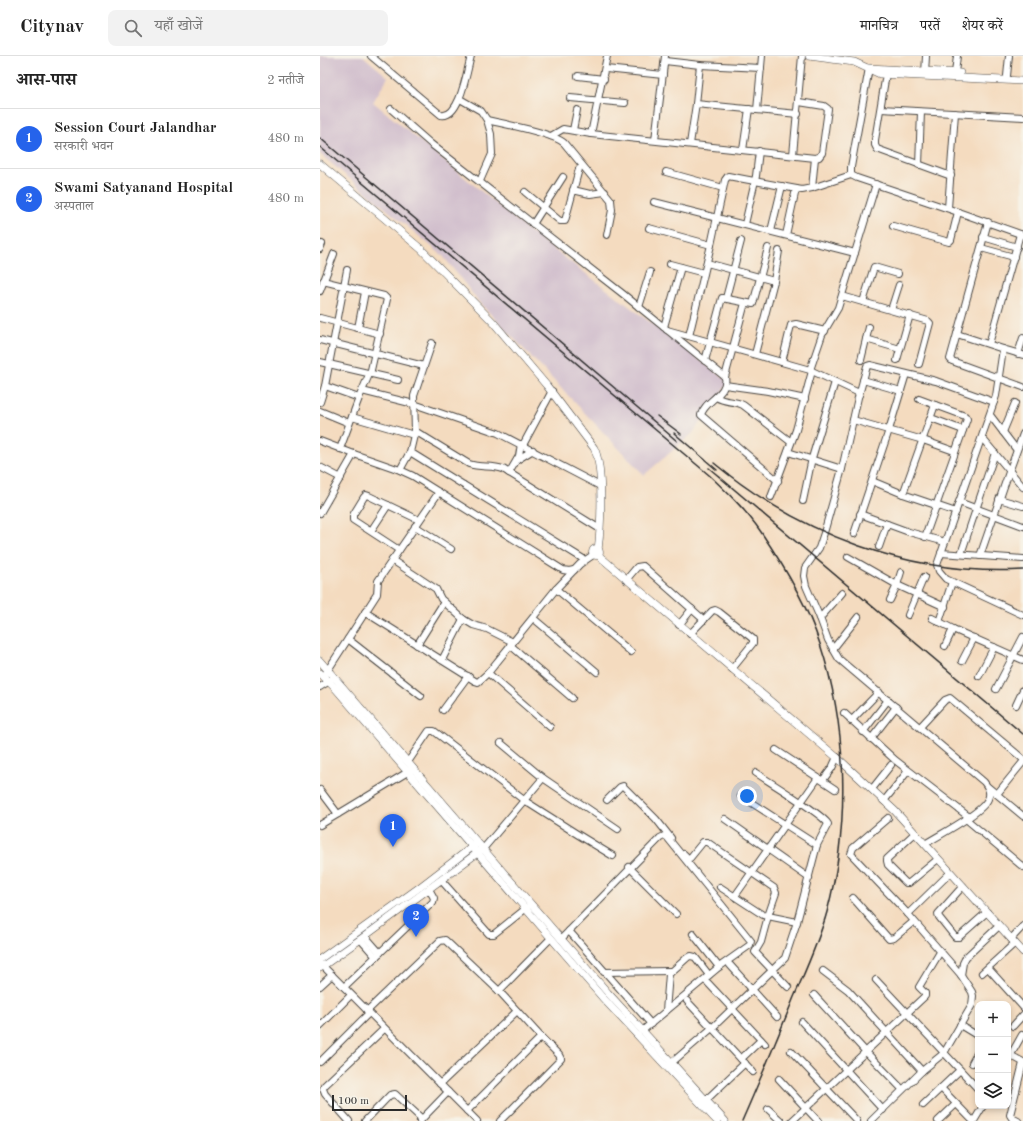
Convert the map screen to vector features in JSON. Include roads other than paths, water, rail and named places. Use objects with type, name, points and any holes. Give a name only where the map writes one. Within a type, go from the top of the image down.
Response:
[{"type":"street","points":[[371,56],[441,116],[451,113],[460,99],[471,56]]},
{"type":"street","points":[[591,134],[604,79],[607,56]]},
{"type":"street","points":[[757,110],[762,56]]},
{"type":"street","points":[[793,155],[798,114],[802,56]]},
{"type":"street","points":[[809,56],[854,62],[877,73],[886,74],[955,73],[1023,77]]},
{"type":"street","points":[[925,73],[926,56]]},
{"type":"street","points":[[955,73],[956,56]]},
{"type":"street","points":[[1007,76],[1009,56]]},
{"type":"street","points":[[655,140],[665,58],[700,65],[761,68]]},
{"type":"street","points":[[690,144],[700,65]]},
{"type":"street","points":[[868,68],[1023,81]]},
{"type":"street","points":[[852,175],[850,168],[868,68]]},
{"type":"street","points":[[606,69],[663,75]]},
{"type":"street","points":[[886,74],[875,140],[876,149],[951,176]]},
{"type":"street","points":[[578,76],[604,79]]},
{"type":"street","points":[[570,98],[625,103]]},
{"type":"street","points":[[460,99],[482,111],[487,120],[492,139],[492,154],[480,181]]},
{"type":"street","points":[[551,136],[563,129],[591,134],[816,158],[819,157],[822,153],[828,109],[824,106],[798,102]]},
{"type":"street","points":[[696,104],[798,114]]},
{"type":"street","points":[[391,109],[431,144],[639,307],[725,377]]},
{"type":"street","points":[[743,150],[749,109]]},
{"type":"street","points":[[881,109],[1023,117]]},
{"type":"street","points":[[573,130],[577,110]]},
{"type":"street","points":[[919,165],[921,112]]},
{"type":"street","points":[[948,208],[955,113]]},
{"type":"street","points":[[487,120],[551,136],[561,140],[611,200],[612,206],[607,236]]},
{"type":"street","points":[[745,224],[755,181],[758,151]]},
{"type":"street","points":[[812,188],[816,158]]},
{"type":"street","points":[[320,164],[421,249],[493,322],[552,391],[594,448],[599,459],[600,529],[596,553],[585,560],[556,589],[488,673],[478,682],[365,612]]},
{"type":"street","points":[[525,192],[560,220],[565,221],[579,170]]},
{"type":"street","points":[[666,172],[723,188]]},
{"type":"street","points":[[689,336],[726,177],[728,176],[796,189],[812,188],[852,175],[1022,235],[1017,247],[989,344]]},
{"type":"street","points":[[533,224],[563,177]]},
{"type":"street","points":[[771,497],[792,442],[805,399],[811,370],[825,331],[836,312],[842,296],[876,184]]},
{"type":"street","points":[[771,231],[782,186]]},
{"type":"street","points":[[786,235],[796,189]]},
{"type":"street","points":[[573,190],[590,194],[605,192]]},
{"type":"street","points":[[654,202],[855,253]]},
{"type":"street","points":[[893,226],[949,242],[951,240],[958,212]]},
{"type":"street","points":[[988,222],[950,356],[951,360],[1023,387]]},
{"type":"street","points":[[649,228],[711,245]]},
{"type":"street","points":[[984,237],[1017,247]]},
{"type":"street","points":[[726,298],[741,241]]},
{"type":"street","points":[[705,361],[722,298],[753,304],[768,248]]},
{"type":"street","points":[[980,248],[1014,257]]},
{"type":"street","points":[[755,354],[774,281],[779,251]]},
{"type":"street","points":[[320,291],[322,278],[334,254]]},
{"type":"street","points":[[706,263],[774,281]]},
{"type":"street","points":[[670,264],[704,273]]},
{"type":"street","points":[[665,328],[681,267]]},
{"type":"street","points":[[863,302],[874,267],[898,274]]},
{"type":"street","points":[[320,400],[330,364],[347,270]]},
{"type":"street","points":[[639,307],[650,272]]},
{"type":"street","points":[[322,278],[343,287],[386,297],[380,334],[370,374],[350,420],[340,449]]},
{"type":"street","points":[[891,310],[899,285]]},
{"type":"street","points":[[358,328],[365,292]]},
{"type":"street","points":[[842,296],[928,321],[930,323],[918,364]]},
{"type":"street","points":[[745,303],[725,377],[725,385],[716,397],[700,413],[702,417],[778,481]]},
{"type":"street","points":[[897,360],[910,315]]},
{"type":"street","points":[[320,318],[380,334]]},
{"type":"street","points":[[782,362],[791,325],[796,324],[825,331]]},
{"type":"street","points":[[861,360],[869,327]]},
{"type":"street","points":[[665,328],[811,370],[857,391],[859,395]]},
{"type":"street","points":[[957,334],[1021,354],[1023,338]]},
{"type":"street","points":[[866,339],[900,349]]},
{"type":"street","points":[[320,340],[424,366]]},
{"type":"street","points":[[400,470],[410,452],[414,433],[415,393],[432,343]]},
{"type":"street","points":[[1003,349],[998,378],[998,388],[994,402],[937,566],[939,571],[946,579],[1023,615]]},
{"type":"street","points":[[320,362],[398,380]]},
{"type":"street","points":[[994,402],[936,381],[868,365],[859,395],[842,469],[819,548],[805,568],[804,580],[820,618],[824,632],[833,649],[845,664],[1023,816]]},
{"type":"street","points":[[854,534],[906,374]]},
{"type":"street","points":[[863,380],[900,391]]},
{"type":"street","points":[[803,501],[812,458],[835,382]]},
{"type":"street","points":[[725,385],[768,391],[805,399]]},
{"type":"street","points":[[325,386],[359,398]]},
{"type":"street","points":[[362,391],[414,404],[498,433],[522,444],[600,486]]},
{"type":"street","points":[[509,473],[517,460],[522,444],[552,391]]},
{"type":"street","points":[[716,397],[724,402],[735,402],[743,405],[792,442]]},
{"type":"street","points":[[919,399],[964,416],[966,419],[925,537]]},
{"type":"street","points":[[1003,432],[1015,403]]},
{"type":"street","points":[[904,494],[935,405]]},
{"type":"street","points":[[320,411],[350,420],[414,433],[468,464],[497,467],[600,529]]},
{"type":"street","points":[[990,415],[1016,449]]},
{"type":"street","points":[[931,418],[963,430]]},
{"type":"street","points":[[853,420],[923,440],[954,451]]},
{"type":"street","points":[[980,556],[1016,449],[1023,434]]},
{"type":"street","points":[[982,438],[1023,487]]},
{"type":"street","points":[[320,441],[400,470],[439,492],[563,570],[574,570]]},
{"type":"street","points":[[517,460],[533,450]]},
{"type":"street","points":[[410,452],[585,560]]},
{"type":"street","points":[[788,452],[812,458],[842,469]]},
{"type":"street","points":[[961,554],[995,453]]},
{"type":"street","points":[[320,513],[322,505],[341,478],[354,454]]},
{"type":"street","points":[[320,466],[341,478]]},
{"type":"street","points":[[872,481],[956,512]]},
{"type":"street","points":[[324,673],[377,594],[378,581],[439,492]]},
{"type":"street","points":[[399,550],[354,521],[352,518],[365,496],[369,496],[388,505],[417,523],[451,549]]},
{"type":"street","points":[[999,499],[1023,506]]},
{"type":"street","points":[[959,502],[1023,526]]},
{"type":"street","points":[[371,531],[388,505]]},
{"type":"street","points":[[860,514],[925,537],[945,542]]},
{"type":"street","points":[[879,547],[887,524]]},
{"type":"street","points":[[941,552],[1023,559]]},
{"type":"street","points":[[596,553],[679,625],[837,757],[872,789],[915,833],[1023,952]]},
{"type":"street","points":[[848,558],[897,586],[944,607]]},
{"type":"street","points":[[392,560],[436,589],[438,596],[463,619],[473,625],[487,629],[511,643],[572,698]]},
{"type":"street","points":[[626,580],[637,567],[643,566],[704,620]]},
{"type":"street","points":[[890,600],[897,586],[901,572]]},
{"type":"street","points":[[908,615],[924,577]]},
{"type":"street","points":[[939,622],[952,582]]},
{"type":"street","points":[[556,589],[631,652]]},
{"type":"street","points":[[820,618],[842,593]]},
{"type":"street","points":[[417,645],[444,602]]},
{"type":"street","points":[[679,625],[692,609]]},
{"type":"street","points":[[690,634],[713,610],[717,610],[754,641],[732,669]]},
{"type":"street","points":[[533,618],[597,672]]},
{"type":"street","points":[[833,649],[858,618]]},
{"type":"street","points":[[932,618],[1023,660]]},
{"type":"street","points":[[442,660],[463,619]]},
{"type":"street","points":[[944,646],[953,629]]},
{"type":"street","points":[[962,661],[974,638]]},
{"type":"street","points":[[348,639],[422,696]]},
{"type":"street","points":[[996,689],[1022,639]]},
{"type":"street","points":[[979,676],[994,647]]},
{"type":"street","points":[[320,661],[324,673],[408,762],[411,770]]},
{"type":"street","points":[[488,673],[550,727]]},
{"type":"street","points":[[443,710],[468,676]]},
{"type":"street","points":[[320,687],[331,680]]},
{"type":"street","points":[[331,680],[528,906],[561,939],[642,1031],[717,1121]]},
{"type":"street","points":[[1016,705],[1023,690]]},
{"type":"street","points":[[851,721],[879,692]]},
{"type":"street","points":[[920,727],[945,700],[950,698],[1023,761],[996,794]]},
{"type":"street","points":[[863,732],[888,700]]},
{"type":"street","points":[[871,739],[896,707]]},
{"type":"street","points":[[844,713],[863,732],[908,771],[968,818],[1023,867]]},
{"type":"street","points":[[408,762],[427,733],[432,730],[525,801],[613,856]]},
{"type":"street","points":[[501,743],[543,778],[618,829]]},
{"type":"street","points":[[776,750],[835,789]]},
{"type":"street","points":[[735,896],[769,850],[801,802],[832,768],[837,757]]},
{"type":"street","points":[[872,789],[891,765]]},
{"type":"street","points":[[320,825],[411,770]]},
{"type":"street","points":[[884,801],[908,771]]},
{"type":"street","points":[[669,1065],[712,1028],[773,971],[787,955],[817,845],[828,822],[801,802],[756,773]]},
{"type":"street","points":[[321,964],[363,938],[407,901],[429,889],[441,880],[478,848],[525,801],[543,778]]},
{"type":"street","points":[[607,800],[620,787],[623,786],[656,819],[688,858],[690,858],[703,842],[706,841],[776,890],[761,942],[756,952],[788,987]]},
{"type":"street","points":[[925,844],[968,818],[988,801],[988,787]]},
{"type":"street","points":[[320,790],[338,814]]},
{"type":"street","points":[[742,796],[817,845]]},
{"type":"street","points":[[871,1121],[922,1071],[944,1053],[972,1005],[974,996],[961,975],[913,922],[908,914],[852,854],[853,848],[888,818]]},
{"type":"street","points":[[725,819],[808,878]]},
{"type":"street","points":[[915,833],[887,859],[888,865],[906,883],[909,883],[938,859]]},
{"type":"street","points":[[561,939],[660,838],[664,836],[667,837],[750,940],[750,945],[719,967],[642,1031]]},
{"type":"street","points":[[321,964],[478,848]]},
{"type":"street","points":[[629,868],[676,914]]},
{"type":"street","points":[[908,914],[950,873]]},
{"type":"street","points":[[441,880],[489,934],[494,934],[528,906]]},
{"type":"street","points":[[963,886],[938,914],[939,918],[955,936],[960,937],[987,912]]},
{"type":"street","points":[[720,887],[763,915],[797,922]]},
{"type":"street","points":[[344,987],[433,902],[434,898],[429,889]]},
{"type":"street","points":[[852,898],[890,939],[894,938],[913,922]]},
{"type":"street","points":[[528,906],[551,938],[669,1065],[724,1121]]},
{"type":"street","points":[[961,975],[966,957],[999,926]]},
{"type":"street","points":[[982,973],[1013,941],[1023,926]]},
{"type":"street","points":[[569,931],[651,1024]]},
{"type":"street","points":[[693,934],[719,967]]},
{"type":"street","points":[[363,938],[378,955]]},
{"type":"street","points":[[499,991],[551,938]]},
{"type":"street","points":[[320,1062],[441,940],[445,940],[499,991],[559,1055],[561,1059],[500,1121]]},
{"type":"street","points":[[792,1121],[887,1033],[925,995],[919,987],[940,952]]},
{"type":"street","points":[[666,1011],[671,971],[691,956],[695,957],[709,975]]},
{"type":"street","points":[[321,964],[477,1121]]},
{"type":"street","points":[[730,965],[777,1016]]},
{"type":"street","points":[[988,968],[1023,1007]]},
{"type":"street","points":[[604,972],[671,971]]},
{"type":"street","points":[[823,972],[848,990],[922,1071]]},
{"type":"street","points":[[320,986],[332,975]]},
{"type":"street","points":[[876,980],[975,1086]]},
{"type":"street","points":[[705,1101],[763,1042],[708,983]]},
{"type":"street","points":[[320,1026],[351,995]]},
{"type":"street","points":[[814,995],[902,1090]]},
{"type":"street","points":[[687,1000],[753,1072]]},
{"type":"street","points":[[440,1084],[517,1011]]},
{"type":"street","points":[[1013,1026],[1023,1015]]},
{"type":"street","points":[[802,1022],[883,1110]]},
{"type":"street","points":[[960,1026],[975,1034]]},
{"type":"street","points":[[349,1121],[325,1094],[323,1089],[324,1086],[384,1029]]},
{"type":"street","points":[[1011,1053],[1022,1035]]},
{"type":"street","points":[[467,1121],[470,1113],[541,1037]]},
{"type":"street","points":[[791,1050],[857,1121]]},
{"type":"street","points":[[1011,1057],[1023,1063],[1010,1115],[1018,1121]]},
{"type":"street","points":[[972,1063],[975,1058]]},
{"type":"street","points":[[923,1105],[960,1070]]},
{"type":"street","points":[[779,1079],[818,1121]]},
{"type":"street","points":[[941,1088],[974,1121],[981,1109]]},
{"type":"street","points":[[365,1121],[390,1095],[395,1094],[421,1120],[448,1092]]},
{"type":"street","points":[[938,1121],[956,1104]]},
{"type":"street","points":[[768,1109],[781,1121]]},
{"type":"railway","points":[[320,138],[677,441]]},
{"type":"railway","points":[[320,147],[716,481],[743,509],[761,532],[778,558],[809,614],[820,644],[829,676],[841,743],[843,777],[840,846],[827,912],[820,934],[742,1121]]},
{"type":"railway","points":[[657,416],[681,434]]},
{"type":"railway","points":[[674,433],[717,470]]},
{"type":"railway","points":[[714,463],[748,489],[783,511],[820,530],[859,546],[899,558],[939,566],[981,570],[1023,570]]},
{"type":"railway","points":[[709,468],[1023,734]]},
{"type":"place","name":"Session Court Jalandhar","points":[[393,847]]},
{"type":"place","name":"Swami Satyanand Hospital","points":[[416,937]]}]
